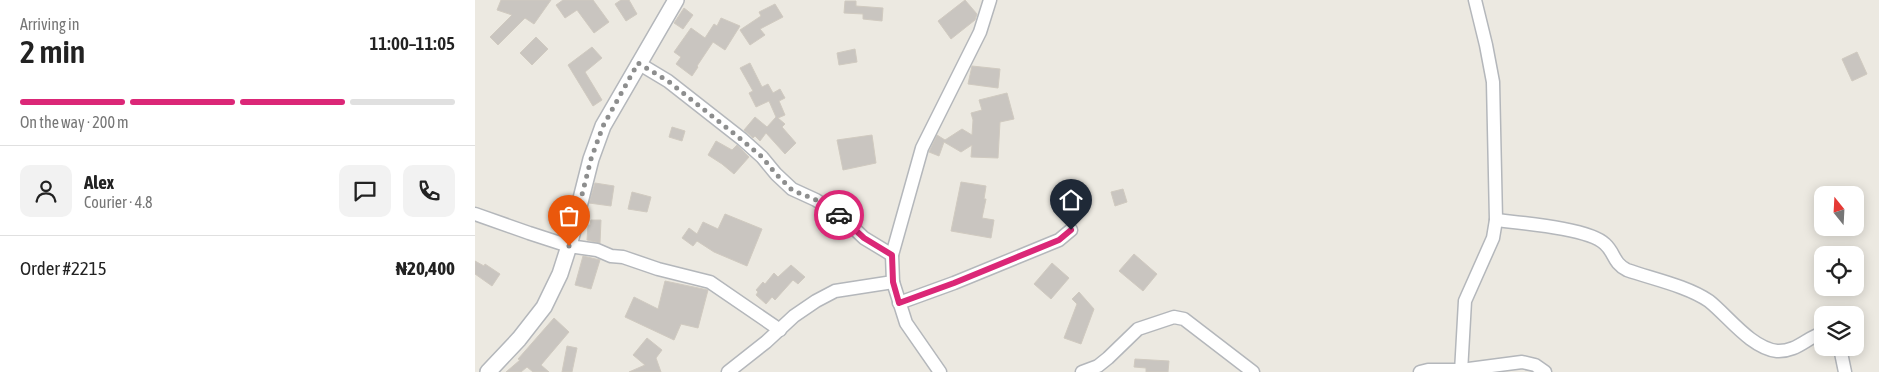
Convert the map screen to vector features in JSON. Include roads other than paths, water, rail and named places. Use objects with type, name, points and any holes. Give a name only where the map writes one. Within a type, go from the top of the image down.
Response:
[{"type":"street","points":[[488,372],[519,340],[544,307],[560,274],[569,246],[588,168],[603,126],[676,0]]},
{"type":"street","points":[[940,372],[906,323],[893,282],[892,255],[922,148],[980,32],[990,0]]},
{"type":"street","points":[[1461,371],[1465,301],[1493,238],[1496,220],[1493,82],[1475,0]]},
{"type":"street","points":[[638,63],[668,81],[735,134],[762,157],[792,190],[816,200],[843,218],[864,238],[892,255]]},
{"type":"street","points":[[475,214],[529,234],[569,246],[597,250],[611,256],[623,257],[658,269],[709,282],[780,330]]},
{"type":"street","points":[[1496,220],[1557,228],[1588,235],[1605,244],[1618,266],[1692,291],[1710,302],[1737,328],[1759,344],[1776,351],[1790,349],[1814,337]]},
{"type":"street","points":[[899,303],[954,283],[1059,240],[1071,230]]},
{"type":"street","points":[[728,372],[815,300],[835,292],[893,282]]},
{"type":"street","points":[[1082,372],[1098,366],[1138,330],[1174,317],[1184,319],[1253,372]]},
{"type":"street","points":[[1842,356],[1845,372]]},
{"type":"street","points":[[1419,372],[1428,370],[1461,371],[1522,362],[1535,365],[1545,372]]}]
